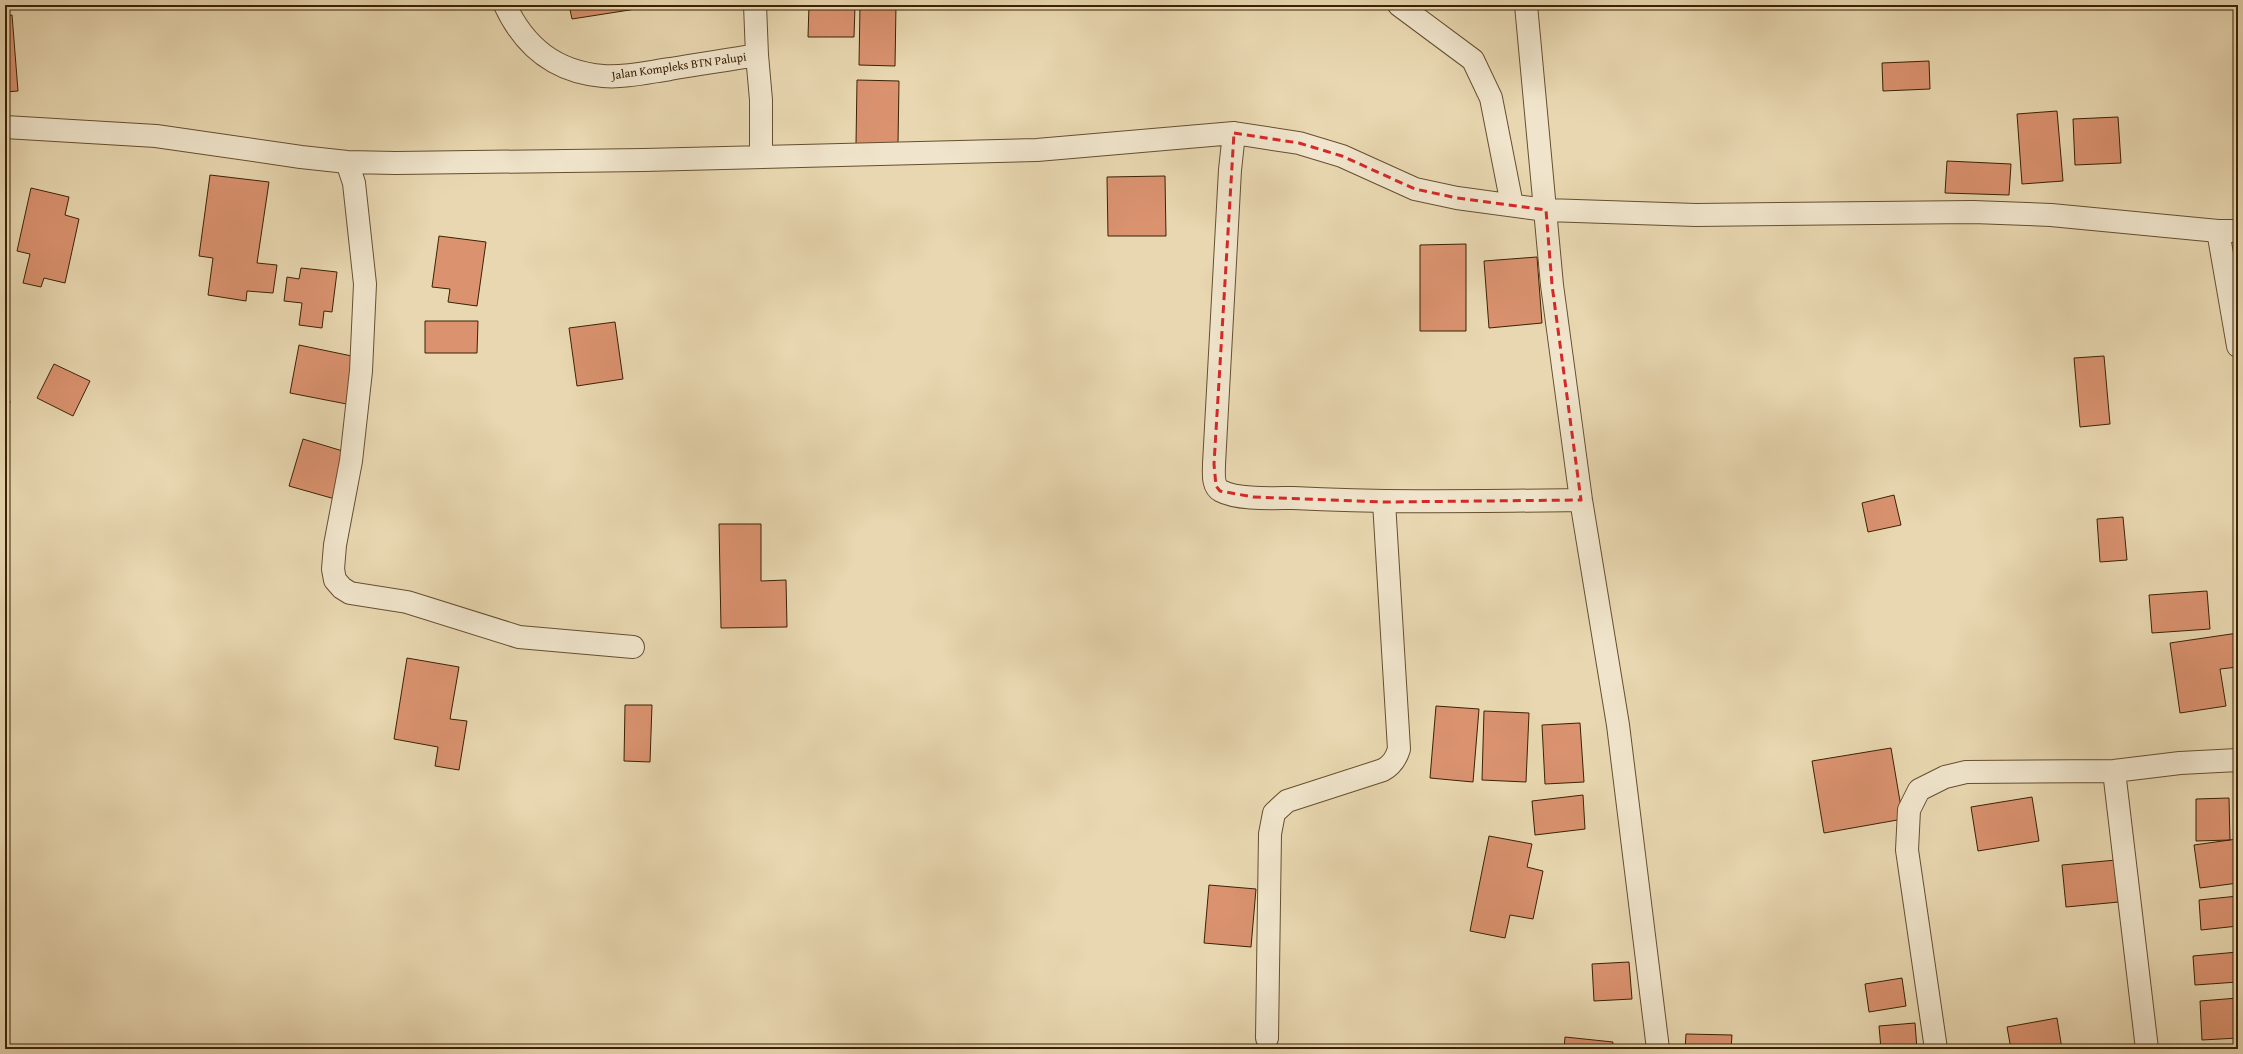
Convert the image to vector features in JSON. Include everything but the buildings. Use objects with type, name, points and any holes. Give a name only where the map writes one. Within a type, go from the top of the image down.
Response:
[{"type":"street","name":"Jalan Kompleks BTN Palupi","points":[[505,5],[526,40],[543,56],[568,70],[604,77],[640,74],[757,55],[760,88],[761,156]]},
{"type":"street","points":[[755,5],[757,55]]},
{"type":"street","points":[[1399,5],[1473,60],[1492,98],[1512,205]]},
{"type":"street","points":[[1526,5],[1552,285],[1581,500],[1618,725],[1658,1049]]},
{"type":"street","points":[[5,127],[156,136],[347,162],[644,160],[1037,150],[1234,133],[1306,145],[1342,156],[1415,189],[1457,198],[1546,210],[1696,215],[1973,212],[2051,215],[2228,231],[2238,346]]},
{"type":"street","points":[[1234,133],[1214,464],[1216,486],[1220,491],[1230,495],[1384,502],[1581,500]]},
{"type":"street","points":[[347,162],[354,183],[365,284],[361,371],[351,461],[335,545],[333,569],[335,580],[342,588],[350,593],[406,602],[520,637],[633,647]]},
{"type":"street","points":[[1267,1038],[1270,834],[1274,813],[1287,801],[1383,770],[1391,766],[1399,749],[1384,502]]},
{"type":"street","points":[[1936,1049],[1907,850],[1909,810],[1919,790],[1945,777],[1966,772],[2114,771],[2180,763],[2238,760]]},
{"type":"street","points":[[2114,771],[2147,1049]]},
{"type":"highlighted area","points":[[1234,133],[1299,143],[1342,156],[1415,189],[1457,198],[1546,210],[1552,285],[1581,500],[1384,502],[1253,497],[1220,491],[1216,486],[1214,464]]}]
